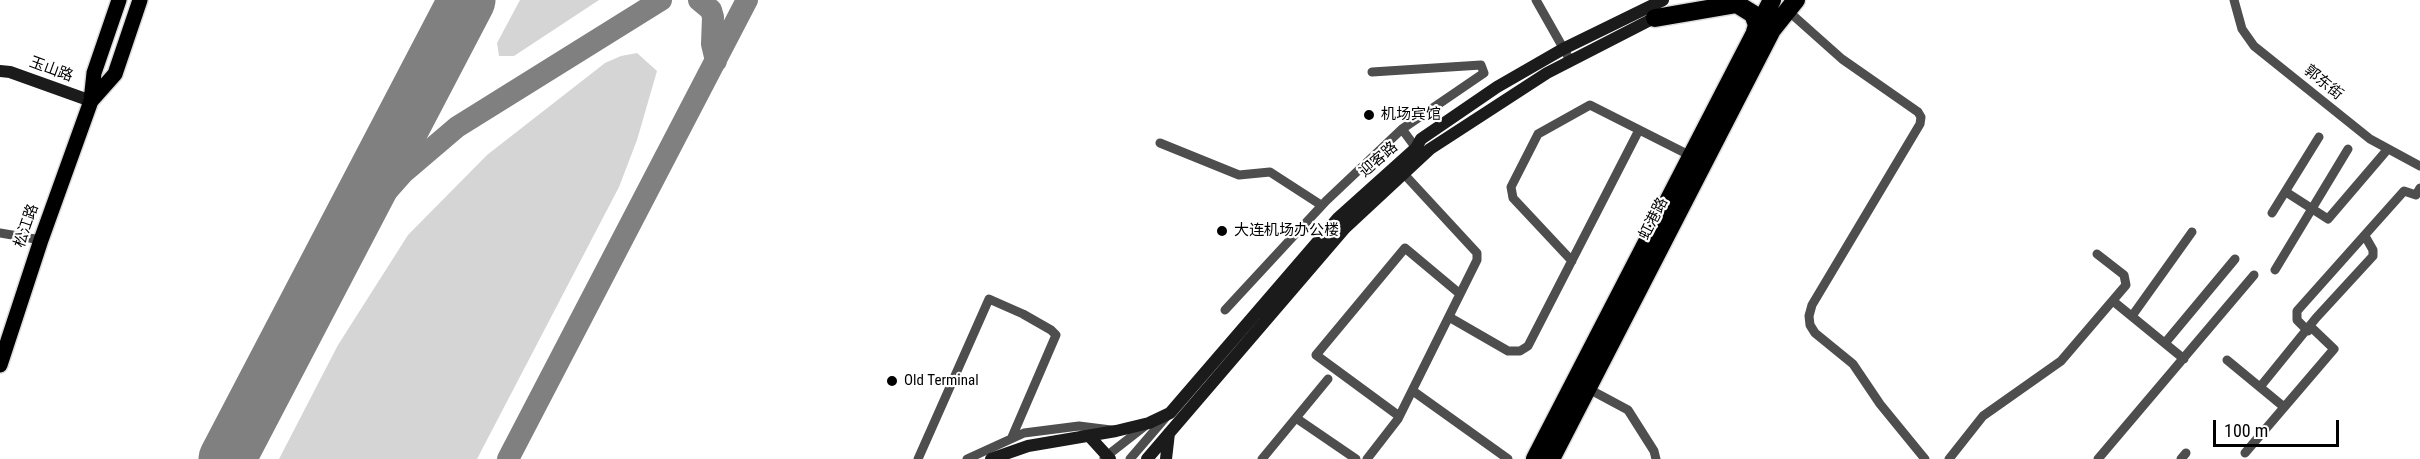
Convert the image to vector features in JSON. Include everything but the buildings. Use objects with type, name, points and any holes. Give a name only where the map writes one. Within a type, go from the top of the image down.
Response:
[{"type":"highway","name":"虹港路","points":[[1535,459],[1755,32],[1785,3]]},
{"type":"highway","name":"虹港路","points":[[1551,459],[1785,3]]},
{"type":"highway","points":[[1655,18],[1737,4],[1753,14],[1757,25],[1755,32]]},
{"type":"main road","name":"松江路","points":[[0,365],[41,240],[91,100],[94,73],[118,0]]},
{"type":"main road","name":"松江路","points":[[91,100],[115,74],[140,0]]},
{"type":"main road","name":"迎客路","points":[[1170,413],[1338,218],[1416,148],[1421,139],[1458,113],[1663,0]]},
{"type":"main road","name":"迎客路","points":[[1147,459],[1321,255],[1357,216],[1430,149],[1566,55],[1704,0]]},
{"type":"main road","name":"玉山路","points":[[0,71],[10,72],[91,100]]},
{"type":"main road","points":[[994,458],[1035,444],[1085,438],[1149,423],[1170,413]]},
{"type":"main road","points":[[1166,459],[1169,433]]},
{"type":"main road","points":[[1085,438],[1104,458]]},
{"type":"street","points":[[1536,0],[1566,55]]},
{"type":"street","name":"郭东街","points":[[2234,0],[2242,29],[2254,46],[2387,150],[2420,166]]},
{"type":"street","points":[[1785,3],[1842,59],[1918,112],[1921,117],[1920,124],[1812,305],[1809,316],[1810,325],[1815,333],[1853,364],[1880,404],[1925,459]]},
{"type":"street","points":[[1225,310],[1321,205],[1402,129],[1484,73],[1481,65],[1372,72]]},
{"type":"street","points":[[1572,261],[1513,198],[1511,187],[1538,134],[1590,105],[1691,156]]},
{"type":"street","points":[[1402,129],[1416,148]]},
{"type":"street","points":[[1449,317],[1508,351],[1520,351],[1528,346],[1639,130]]},
{"type":"street","points":[[2272,213],[2319,137]]},
{"type":"street","points":[[1160,143],[1239,175],[1270,172],[1321,205]]},
{"type":"street","points":[[2275,270],[2348,149]]},
{"type":"street","points":[[2286,192],[2328,219],[2387,150]]},
{"type":"street","points":[[1367,459],[1400,416],[1477,260],[1477,253],[1404,174]]},
{"type":"street","points":[[2245,453],[2334,349],[2297,320],[2297,311],[2404,191],[2416,195],[2420,188]]},
{"type":"street","points":[[2132,316],[2192,232]]},
{"type":"street","points":[[0,233],[41,240]]},
{"type":"street","points":[[2260,387],[2373,256],[2373,250],[2365,236]]},
{"type":"street","points":[[1400,416],[1316,354],[1405,248],[1460,294]]},
{"type":"street","points":[[1949,459],[1983,416],[2061,361],[2126,285],[2124,275],[2097,254]]},
{"type":"street","points":[[2165,343],[2235,259]]},
{"type":"street","points":[[2098,459],[2254,276]]},
{"type":"street","points":[[918,459],[989,299],[1023,314],[1056,335],[1012,437]]},
{"type":"street","points":[[2113,301],[2184,359]]},
{"type":"street","points":[[2227,360],[2284,407]]},
{"type":"street","points":[[1262,459],[1328,379]]},
{"type":"street","points":[[1587,388],[1628,410],[1654,451],[1656,459]]},
{"type":"street","points":[[1413,391],[1508,459]]},
{"type":"street","points":[[1130,459],[1170,413]]},
{"type":"street","points":[[1296,418],[1356,459]]},
{"type":"street","points":[[1104,458],[1149,423]]},
{"type":"street","points":[[967,459],[1012,437],[1079,426],[1116,431]]},
{"type":"shaded area","points":[[520,0],[599,0],[514,56],[499,56],[497,43]]},
{"type":"shaded area","points":[[637,53],[657,71],[637,140],[619,187],[477,459],[279,459],[338,345],[408,235],[487,155],[605,63],[621,56]]},
{"type":"taxiway","points":[[339,245],[403,173],[457,127],[661,0]]},
{"type":"taxiway","points":[[699,0],[711,10],[713,17],[712,44],[716,61]]},
{"type":"taxiway","points":[[508,459],[747,0]]},
{"type":"runway","points":[[227,459],[467,0]]},
{"type":"place","name":"机场宾馆","points":[[1369,115]]},
{"type":"place","name":"大连机场办公楼","points":[[1222,231]]},
{"type":"place","name":"Old Terminal","points":[[892,381]]}]
